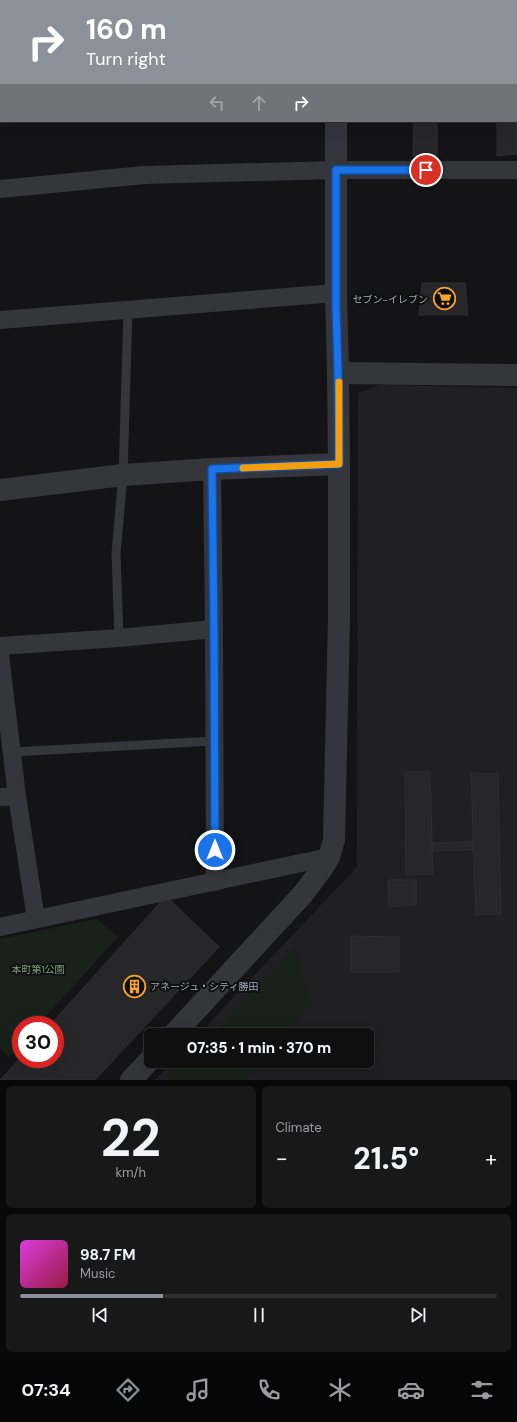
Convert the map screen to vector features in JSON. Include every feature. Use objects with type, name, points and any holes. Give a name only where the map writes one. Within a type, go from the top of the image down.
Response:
[{"type":"street","points":[[179,1028],[303,894],[329,857],[334,840],[339,618],[336,122]]},
{"type":"street","points":[[0,189],[144,175],[336,170],[517,170]]},
{"type":"street","points":[[0,320],[128,311],[336,293]]},
{"type":"street","points":[[338,373],[517,375]]},
{"type":"street","points":[[0,490],[123,476],[212,469],[339,464]]},
{"type":"street","points":[[212,469],[215,882]]},
{"type":"street","points":[[0,646],[119,638],[214,629]]},
{"type":"street","points":[[0,655],[12,752],[9,796],[36,920]]},
{"type":"street","points":[[0,927],[329,857]]},
{"type":"street","points":[[131,1080],[144,1066]]},
{"type":"lane","points":[[119,638],[116,553],[123,476],[128,311]]},
{"type":"lane","points":[[12,752],[214,740]]},
{"type":"shaded area","points":[[379,385],[517,388],[517,1080],[155,1080],[166,1068],[374,1068],[374,1028],[205,1028],[357,867],[358,393]]},
{"type":"green space","name":"本町第1公園","points":[[97,919],[118,937],[46,1016],[12,1016],[12,1054],[9,1057],[0,1048],[0,939]]},
{"type":"green space","points":[[295,947],[312,1002],[290,1028],[218,1028]]},
{"type":"green space","points":[[179,1068],[256,1068],[245,1080],[168,1080]]},
{"type":"building","points":[[414,122],[437,122],[437,155],[413,156]]},
{"type":"building","points":[[497,122],[517,122],[517,154],[497,156]]},
{"type":"building","name":"セブン-イレブン","points":[[422,283],[465,283],[468,315],[419,315]]},
{"type":"building","points":[[405,772],[430,772],[433,874],[406,875]]},
{"type":"building","points":[[471,773],[498,774],[501,914],[476,915]]},
{"type":"building","points":[[473,841],[473,850],[432,851],[432,843]]},
{"type":"building","points":[[388,880],[416,880],[416,905],[389,907]]},
{"type":"building","name":"アネージュ・シティ勝田","points":[[166,896],[219,947],[95,1080],[0,1080],[12,1067],[64,1068],[64,1016],[58,1016]]},
{"type":"building","points":[[351,936],[399,937],[399,972],[351,972]]},
{"type":"slow traffic","points":[[243,468],[339,464],[339,382]]},
{"type":"place","name":"セブン-イレブン","points":[[444,299]]},
{"type":"place","name":"アネージュ・シティ勝田","points":[[134,986]]},
{"type":"route","points":[[215,850],[212,469],[339,464],[336,306],[336,170],[426,170]]}]
